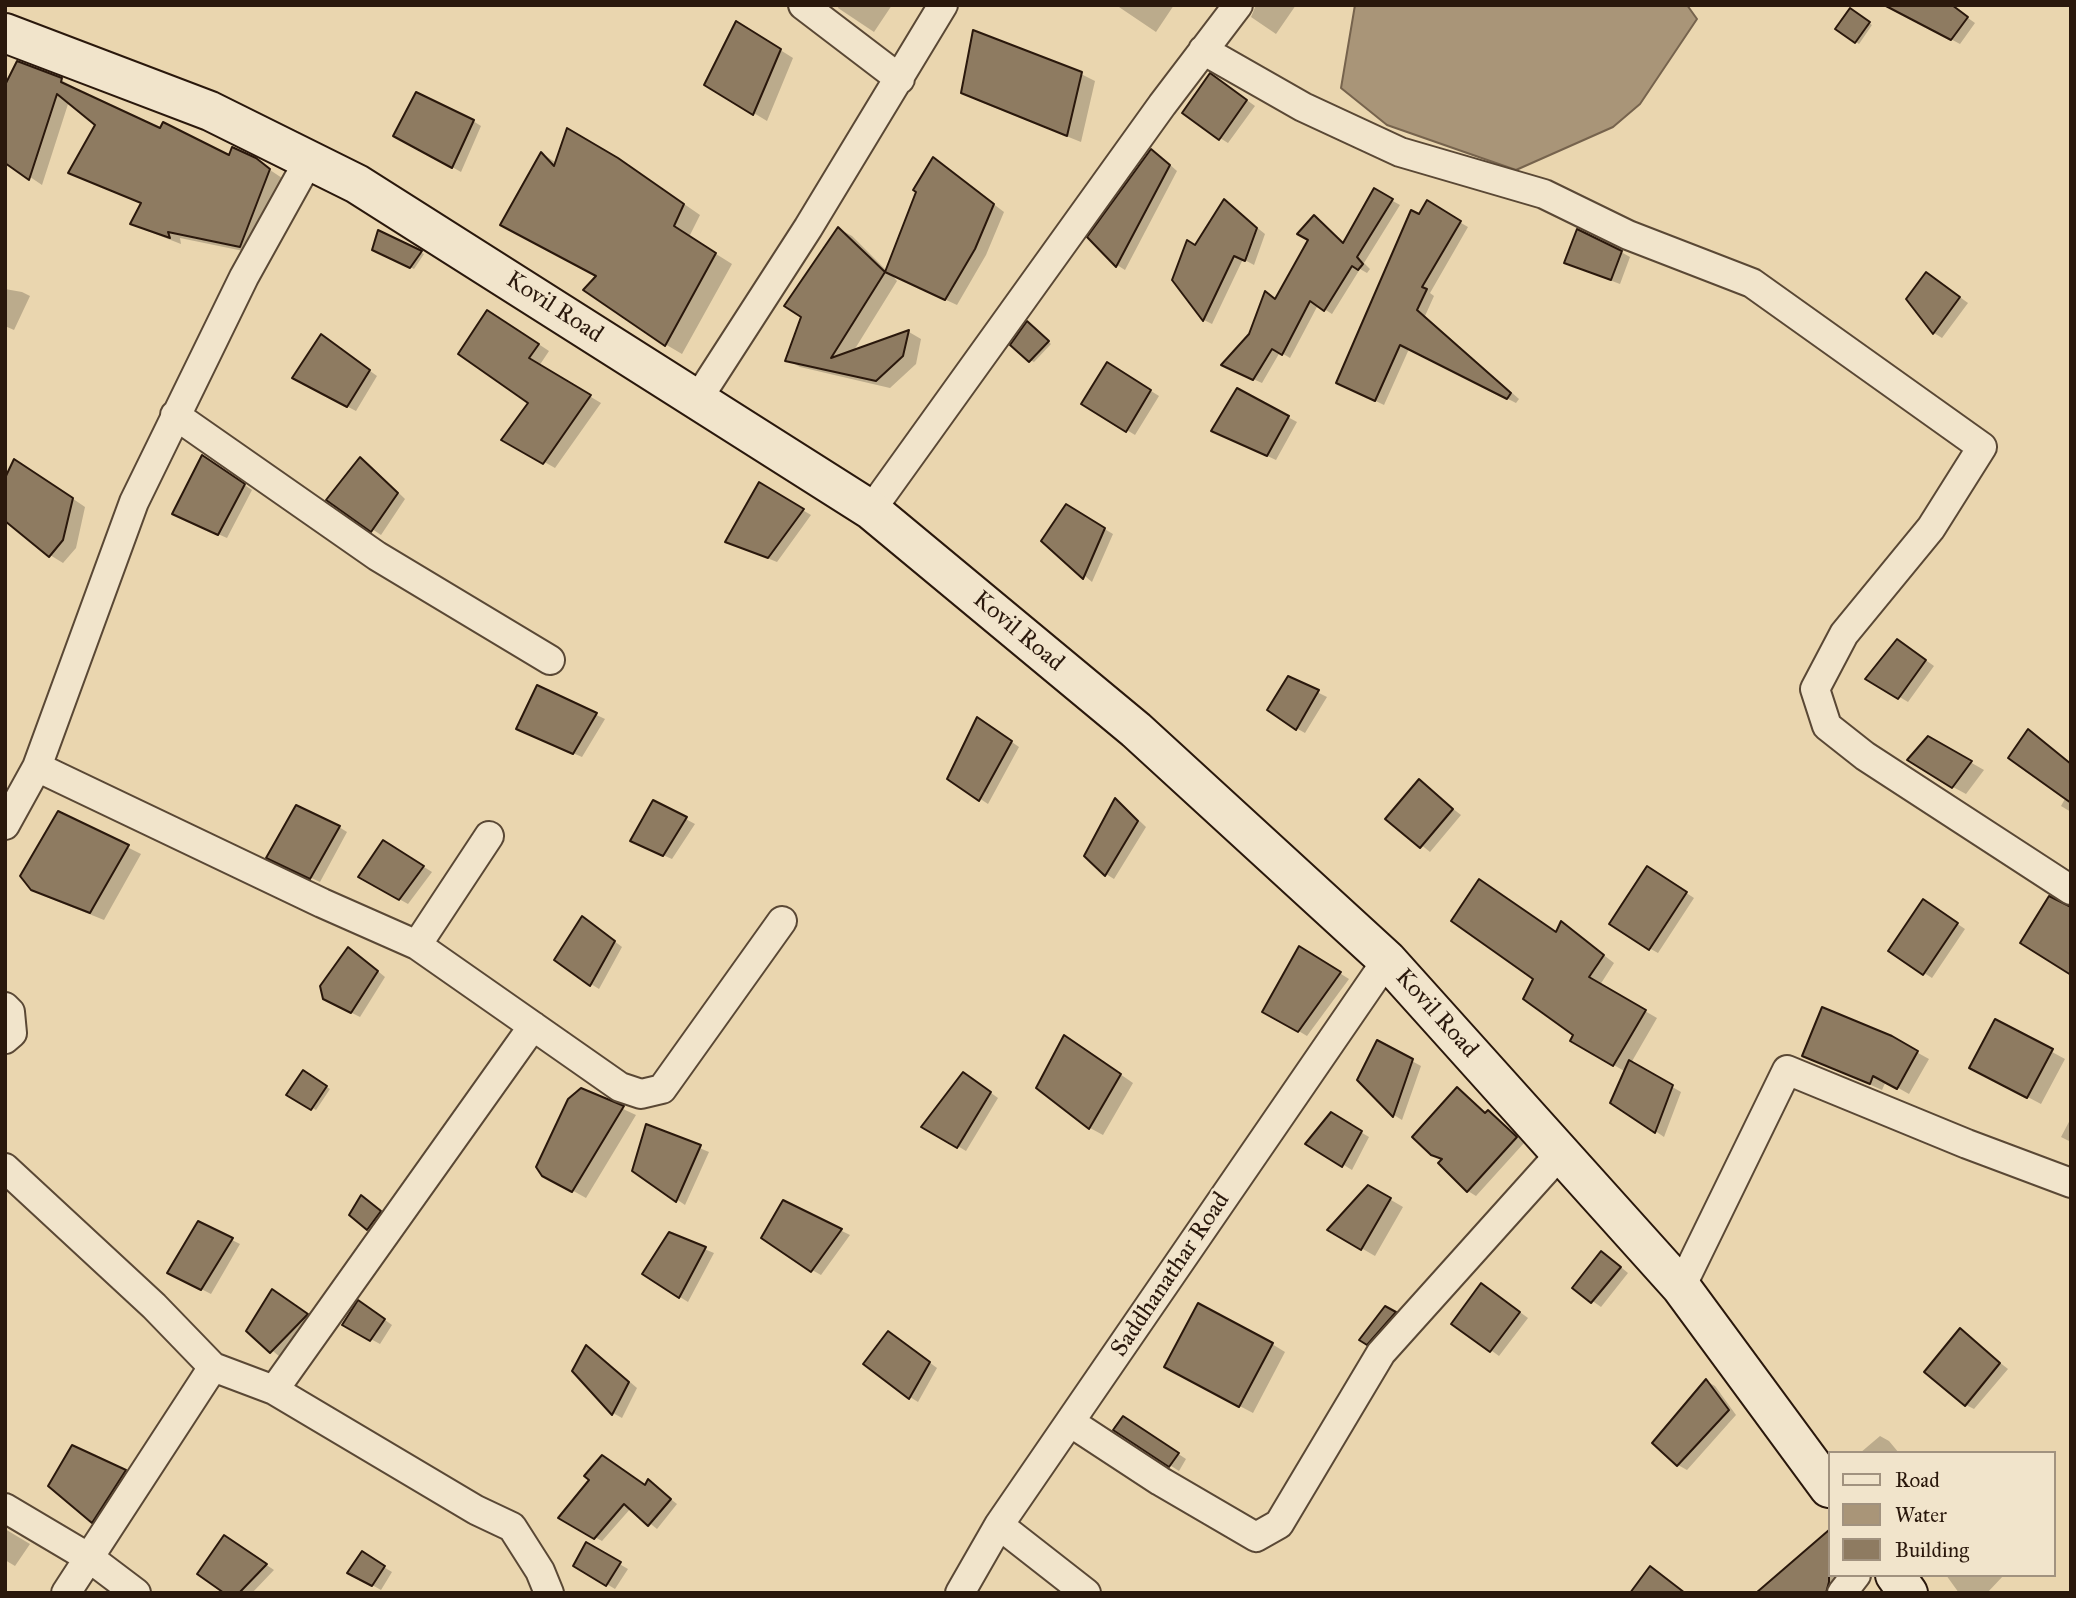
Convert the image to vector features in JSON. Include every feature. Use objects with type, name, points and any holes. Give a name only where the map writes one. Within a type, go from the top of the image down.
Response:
[{"type":"street","points":[[803,5],[900,79]]},
{"type":"street","points":[[697,400],[808,228],[943,5]]},
{"type":"street","points":[[871,510],[1238,5]]},
{"type":"street","name":"Kovil Road","points":[[5,33],[210,111],[388,202],[871,510],[1136,730],[1387,960],[1681,1287],[1828,1487]]},
{"type":"street","points":[[1203,50],[1303,107],[1400,152],[1544,194],[1628,235],[1752,283],[1982,447],[1931,528],[1844,634],[1815,689],[1827,726],[1865,756],[2071,890]]},
{"type":"street","points":[[5,825],[37,767],[134,502],[244,277],[309,160]]},
{"type":"street","points":[[175,415],[377,556],[550,660]]},
{"type":"street","points":[[37,767],[322,903],[417,945],[620,1087],[642,1094],[663,1090],[782,921]]},
{"type":"street","points":[[417,945],[489,836]]},
{"type":"street","points":[[1387,960],[1559,1156],[1681,1287],[1787,1070],[1967,1144],[2071,1183]]},
{"type":"street","name":"Saddhanathar Road","points":[[960,1593],[999,1525],[1387,960]]},
{"type":"street","points":[[5,1007],[10,1012],[12,1032],[5,1039]]},
{"type":"street","points":[[274,1390],[533,1026]]},
{"type":"street","points":[[1070,1422],[1160,1482],[1256,1537],[1279,1524],[1381,1353],[1559,1156]]},
{"type":"street","points":[[5,1168],[154,1306],[213,1367],[274,1390],[476,1510],[512,1527],[540,1571],[549,1593]]},
{"type":"street","points":[[66,1593],[213,1367]]},
{"type":"street","points":[[5,1508],[90,1559],[136,1593]]},
{"type":"street","points":[[999,1525],[1086,1593]]},
{"type":"street","points":[[1842,1593],[1854,1577]]},
{"type":"street","points":[[1896,1577],[1908,1593]]},
{"type":"water","points":[[1355,5],[1687,5],[1697,19],[1640,104],[1613,127],[1516,170],[1387,125],[1341,88]]},
{"type":"building","points":[[1884,5],[1952,5],[1968,17],[1951,40]]},
{"type":"building","points":[[1850,8],[1870,22],[1855,43],[1835,29]]},
{"type":"building","points":[[736,21],[781,49],[753,115],[704,85]]},
{"type":"building","points":[[973,30],[1082,72],[1067,136],[961,93]]},
{"type":"building","points":[[17,61],[62,78],[61,82],[160,128],[163,122],[229,155],[232,147],[256,158],[270,169],[240,247],[168,232],[170,238],[130,224],[141,203],[68,173],[95,125],[57,94],[29,180],[5,163],[5,85]]},
{"type":"building","points":[[1210,73],[1247,100],[1219,140],[1182,113]]},
{"type":"building","points":[[416,92],[474,120],[452,168],[393,136]]},
{"type":"building","points":[[567,128],[618,158],[684,204],[674,226],[716,253],[665,346],[583,290],[596,276],[500,225],[541,152],[554,166]]},
{"type":"building","points":[[1151,149],[1170,165],[1116,267],[1087,237]]},
{"type":"building","points":[[933,157],[994,204],[975,249],[945,300],[885,272],[916,192],[913,190]]},
{"type":"building","points":[[1374,188],[1393,199],[1357,257],[1363,264],[1358,270],[1352,266],[1324,311],[1310,301],[1282,355],[1272,349],[1253,380],[1221,365],[1249,334],[1265,291],[1275,299],[1308,240],[1297,234],[1314,215],[1343,243]]},
{"type":"building","points":[[1224,199],[1257,228],[1245,261],[1234,256],[1203,321],[1172,280],[1187,240],[1195,245]]},
{"type":"building","points":[[1427,200],[1461,221],[1422,287],[1427,289],[1417,310],[1511,393],[1507,399],[1400,345],[1375,401],[1336,383],[1411,210],[1419,214]]},
{"type":"building","points":[[838,227],[885,272],[831,358],[909,330],[903,356],[876,381],[785,361],[801,317],[784,306]]},
{"type":"building","points":[[1577,229],[1622,251],[1611,280],[1564,263]]},
{"type":"building","points":[[378,230],[422,251],[410,268],[372,250]]},
{"type":"building","points":[[1926,272],[1960,297],[1933,334],[1906,299]]},
{"type":"building","points":[[487,310],[539,344],[529,358],[591,395],[543,464],[501,440],[528,403],[458,354]]},
{"type":"building","points":[[1027,321],[1049,341],[1029,362],[1010,345]]},
{"type":"building","points":[[321,334],[370,370],[347,407],[292,378]]},
{"type":"building","points":[[1107,362],[1151,390],[1126,432],[1081,404]]},
{"type":"building","points":[[1237,388],[1289,416],[1267,456],[1211,431]]},
{"type":"building","points":[[202,455],[245,484],[218,535],[172,514]]},
{"type":"building","points":[[360,457],[398,493],[371,532],[326,500]]},
{"type":"building","points":[[14,459],[73,498],[63,540],[49,557],[5,521],[5,478]]},
{"type":"building","points":[[759,482],[804,509],[768,558],[725,542]]},
{"type":"building","points":[[1066,504],[1105,528],[1083,579],[1041,541]]},
{"type":"building","points":[[1897,639],[1926,660],[1898,699],[1865,679]]},
{"type":"building","points":[[1288,676],[1319,690],[1296,730],[1267,710]]},
{"type":"building","points":[[537,685],[597,713],[573,754],[516,729]]},
{"type":"building","points":[[977,717],[1012,741],[979,801],[947,779]]},
{"type":"building","points":[[2028,729],[2071,764],[2071,803],[2008,758]]},
{"type":"building","points":[[1928,736],[1972,761],[1952,788],[1907,760]]},
{"type":"building","points":[[1419,779],[1453,809],[1420,848],[1385,819]]},
{"type":"building","points":[[1115,798],[1138,821],[1105,876],[1084,856]]},
{"type":"building","points":[[653,800],[687,817],[663,856],[630,841]]},
{"type":"building","points":[[296,805],[340,826],[310,879],[266,858]]},
{"type":"building","points":[[58,811],[129,845],[90,913],[31,890],[20,876]]},
{"type":"building","points":[[383,840],[424,866],[399,900],[358,877]]},
{"type":"building","points":[[1647,866],[1687,892],[1649,950],[1609,924]]},
{"type":"building","points":[[1479,879],[1556,932],[1561,921],[1604,955],[1589,977],[1646,1010],[1613,1066],[1570,1041],[1573,1035],[1523,999],[1533,979],[1451,921]]},
{"type":"building","points":[[2049,896],[2071,907],[2071,975],[2020,943]]},
{"type":"building","points":[[1923,899],[1958,923],[1923,975],[1888,951]]},
{"type":"building","points":[[582,916],[615,941],[590,986],[554,960]]},
{"type":"building","points":[[1299,946],[1341,972],[1298,1032],[1262,1012]]},
{"type":"building","points":[[348,947],[378,971],[351,1013],[323,999],[320,986]]},
{"type":"building","points":[[1822,1007],[1892,1036],[1918,1051],[1897,1089],[1873,1076],[1870,1084],[1802,1056]]},
{"type":"building","points":[[1995,1019],[2053,1049],[2027,1098],[1969,1068]]},
{"type":"building","points":[[1064,1035],[1121,1074],[1089,1129],[1036,1088]]},
{"type":"building","points":[[1377,1040],[1413,1059],[1393,1117],[1357,1080]]},
{"type":"building","points":[[1629,1060],[1673,1085],[1655,1133],[1610,1103]]},
{"type":"building","points":[[303,1070],[327,1086],[311,1110],[286,1095]]},
{"type":"building","points":[[963,1072],[991,1092],[957,1148],[921,1127]]},
{"type":"building","points":[[1457,1087],[1485,1113],[1488,1110],[1517,1137],[1467,1192],[1438,1163],[1442,1159],[1431,1155],[1412,1137]]},
{"type":"building","points":[[581,1088],[624,1106],[572,1192],[542,1176],[536,1167],[568,1099]]},
{"type":"building","points":[[1331,1112],[1362,1131],[1342,1167],[1305,1144]]},
{"type":"building","points":[[646,1124],[701,1145],[676,1202],[632,1171]]},
{"type":"building","points":[[1368,1185],[1391,1198],[1361,1250],[1327,1230]]},
{"type":"building","points":[[361,1195],[381,1211],[367,1230],[349,1215]]},
{"type":"building","points":[[783,1200],[842,1229],[811,1272],[761,1238]]},
{"type":"building","points":[[198,1221],[233,1238],[201,1290],[167,1273]]},
{"type":"building","points":[[669,1232],[706,1247],[679,1298],[642,1274]]},
{"type":"building","points":[[1601,1251],[1621,1267],[1591,1303],[1572,1288]]},
{"type":"building","points":[[1481,1283],[1520,1312],[1490,1352],[1451,1324]]},
{"type":"building","points":[[272,1289],[308,1314],[270,1353],[246,1331]]},
{"type":"building","points":[[358,1300],[385,1319],[370,1341],[342,1325]]},
{"type":"building","points":[[1198,1303],[1273,1343],[1239,1407],[1164,1367]]},
{"type":"building","points":[[1385,1306],[1396,1312],[1367,1345],[1359,1340]]},
{"type":"building","points":[[1960,1328],[2000,1363],[1965,1406],[1924,1372]]},
{"type":"building","points":[[888,1331],[930,1362],[909,1399],[863,1364]]},
{"type":"building","points":[[586,1345],[629,1382],[612,1415],[572,1371]]},
{"type":"building","points":[[1706,1379],[1729,1410],[1677,1466],[1652,1443]]},
{"type":"building","points":[[1123,1416],[1179,1453],[1169,1467],[1113,1430]]},
{"type":"building","points":[[72,1445],[126,1470],[92,1523],[48,1486]]},
{"type":"building","points":[[602,1455],[645,1485],[648,1479],[671,1499],[648,1526],[624,1504],[594,1539],[558,1518],[589,1480],[584,1476]]},
{"type":"building","points":[[1828,1531],[1829,1582],[1826,1593],[1756,1593]]},
{"type":"building","points":[[224,1535],[267,1564],[239,1593],[224,1593],[197,1574]]},
{"type":"building","points":[[586,1542],[621,1562],[606,1586],[573,1566]]},
{"type":"building","points":[[362,1551],[385,1566],[372,1586],[347,1573]]},
{"type":"building","points":[[1650,1566],[1685,1593],[1630,1593]]}]
